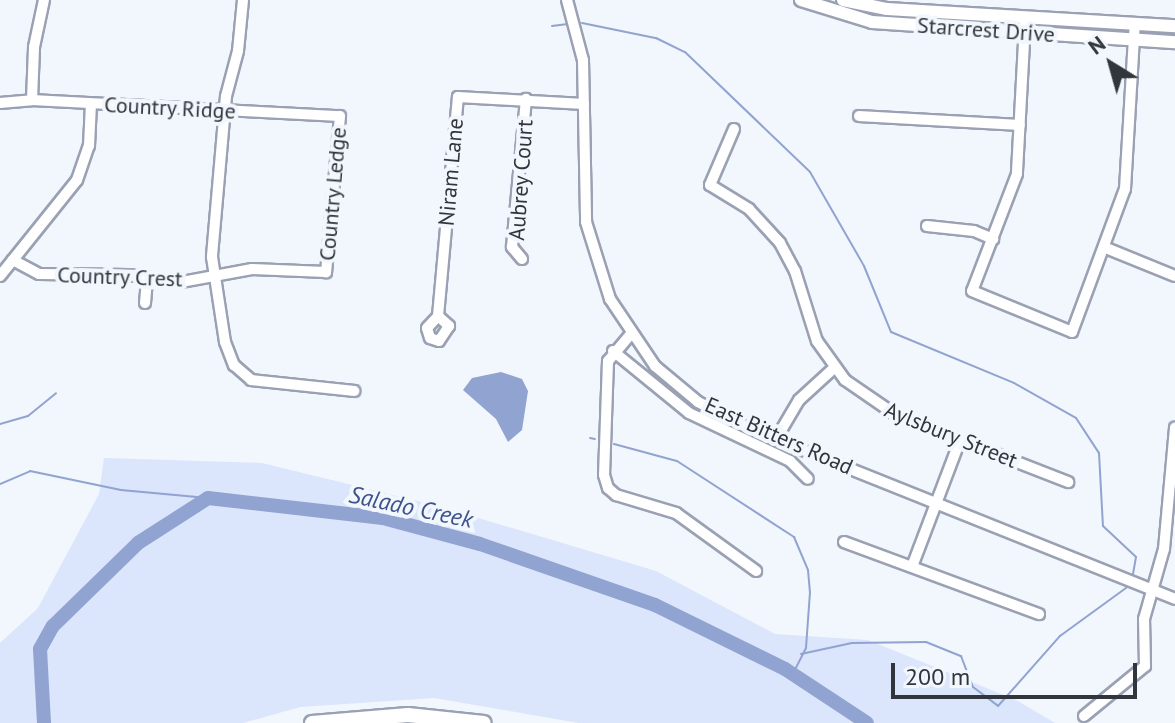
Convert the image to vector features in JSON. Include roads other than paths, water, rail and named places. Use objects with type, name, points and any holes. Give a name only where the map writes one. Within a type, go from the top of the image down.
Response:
[{"type":"highway","points":[[312,723],[408,715],[484,723]]},
{"type":"main road","name":"Starcrest Drive","points":[[801,0],[872,22],[1175,42]]},
{"type":"main road","name":"Starcrest Drive","points":[[843,0],[887,9],[1175,26]]},
{"type":"street","points":[[32,100],[44,0]]},
{"type":"street","points":[[243,0],[226,111],[212,276],[225,342],[244,377],[354,391]]},
{"type":"street","name":"East Bitters Road","points":[[569,2],[583,60],[586,222],[603,282],[630,335],[655,366],[698,402],[776,439],[1175,599]]},
{"type":"street","points":[[1026,17],[1017,174],[972,291],[1072,332],[1106,248],[1125,189],[1135,23]]},
{"type":"street","name":"Niram Lane","points":[[438,316],[458,97],[526,99]]},
{"type":"street","points":[[526,99],[584,104]]},
{"type":"street","name":"Aubrey Court","points":[[522,259],[512,247],[526,99]]},
{"type":"street","name":"Country Ridge","points":[[0,103],[32,100],[340,116]]},
{"type":"street","points":[[0,276],[77,180],[89,146],[91,104]]},
{"type":"street","name":"Country Ledge","points":[[326,272],[340,116]]},
{"type":"street","points":[[859,116],[1020,125]]},
{"type":"street","name":"Aylsbury Street","points":[[734,129],[710,185],[749,209],[780,243],[795,271],[811,327],[834,368],[882,408],[1068,482]]},
{"type":"street","points":[[927,226],[974,231],[993,239]]},
{"type":"street","points":[[1106,248],[1175,276]]},
{"type":"street","name":"Country Crest","points":[[13,260],[39,274],[182,282],[252,269],[326,272]]},
{"type":"street","points":[[145,303],[147,278]]},
{"type":"street","points":[[630,335],[613,351],[604,475],[608,488],[616,495],[676,513],[756,571]]},
{"type":"street","points":[[613,351],[689,413],[799,465],[808,479]]},
{"type":"street","points":[[776,439],[799,400],[834,368]]},
{"type":"street","points":[[1084,716],[1142,672],[1148,647],[1144,619],[1164,549],[1175,427]]},
{"type":"street","points":[[913,564],[960,440]]},
{"type":"street","points":[[844,542],[913,564],[1039,614]]},
{"type":"water","points":[[501,372],[522,379],[528,391],[522,430],[508,442],[496,419],[463,390],[472,378]]},
{"type":"waterway","points":[[582,23],[656,38],[685,52],[810,172],[864,266],[891,332],[1014,383],[1076,418],[1099,453],[1103,526],[1136,557],[1133,574]]},
{"type":"waterway","points":[[552,26],[568,24]]},
{"type":"waterway","points":[[0,424],[28,416],[56,393]]},
{"type":"waterway","points":[[590,438],[595,439]]},
{"type":"waterway","points":[[614,444],[677,461],[794,537],[808,570],[810,592],[806,648],[793,674]]},
{"type":"waterway","points":[[0,484],[30,471],[121,490],[208,498]]},
{"type":"waterway","name":"Salado Creek","points":[[44,723],[40,649],[53,626],[138,543],[208,498],[383,518],[480,544],[655,605],[785,669],[867,723]]},
{"type":"waterway","points":[[801,654],[852,643],[926,642],[961,656],[973,687],[998,706],[1060,636],[1126,588]]}]
